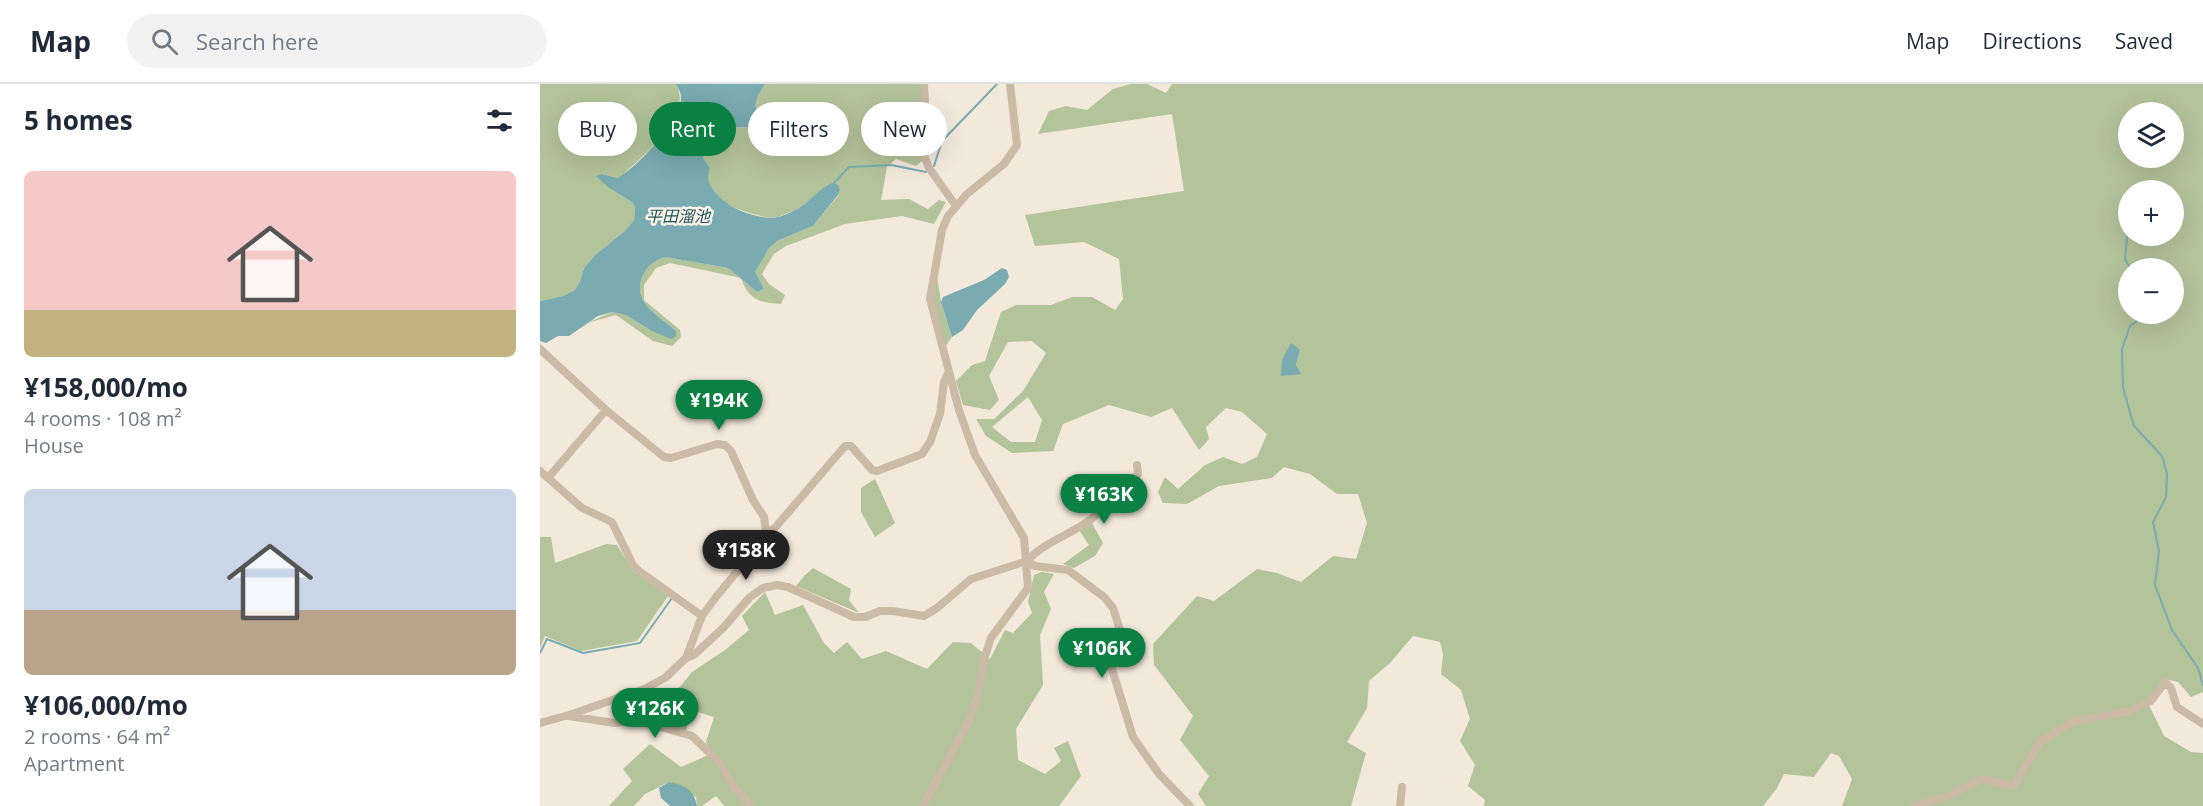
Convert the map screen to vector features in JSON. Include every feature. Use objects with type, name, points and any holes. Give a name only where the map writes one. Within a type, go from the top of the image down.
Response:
[{"type":"street","points":[[924,84],[926,120],[920,145],[929,168],[956,206]]},
{"type":"street","points":[[922,806],[970,719],[977,698],[985,656],[992,638],[1028,588],[1024,538],[975,455],[948,373],[930,299],[942,230],[956,206],[1004,164],[1017,145],[1010,84]]},
{"type":"street","points":[[540,349],[606,410],[664,457],[671,458],[717,444],[725,446],[731,451],[753,500],[764,517],[766,532],[762,541],[702,616],[686,658]]},
{"type":"street","points":[[766,532],[774,529],[845,446],[851,446],[872,470],[877,471],[922,454],[930,442],[940,414],[944,382],[948,373]]},
{"type":"street","points":[[548,478],[606,410]]},
{"type":"street","points":[[540,723],[569,716],[644,689],[665,678],[686,658],[695,654],[723,628],[750,597],[763,588],[777,585],[788,587],[854,617],[865,617],[880,611],[893,610],[924,616],[971,579],[1027,561],[1035,553],[1090,520],[1124,484],[1138,474],[1137,465]]},
{"type":"street","points":[[540,471],[582,508],[612,522],[633,565],[702,616]]},
{"type":"street","points":[[1027,561],[1035,566],[1068,570],[1104,597],[1113,608],[1120,630],[1119,640],[1112,656],[1112,669],[1133,737],[1159,774],[1190,806]]},
{"type":"street","points":[[1914,806],[1949,796],[1982,779],[2014,786],[2040,742],[2075,721],[2130,711],[2151,701],[2165,682],[2171,688],[2178,707],[2203,724]]},
{"type":"street","points":[[569,716],[614,723],[636,720],[692,736],[719,762],[734,787],[751,806]]},
{"type":"street","points":[[1401,806],[1402,787]]},
{"type":"green space","points":[[540,84],[676,84],[680,96],[679,102],[649,102],[649,150],[618,178],[602,174],[609,188],[632,202],[635,207],[634,220],[584,268],[575,290],[563,296],[540,301]]},
{"type":"green space","points":[[765,84],[921,84],[921,102],[861,102],[861,156],[923,156],[923,160],[916,166],[896,159],[887,167],[881,200],[909,199],[928,209],[939,200],[946,202],[934,224],[902,216],[845,224],[786,246],[774,254],[762,274],[769,284],[785,295],[781,304],[755,298],[741,279],[757,292],[764,289],[754,272],[769,248],[777,241],[813,226],[838,196],[840,190],[827,185],[800,208],[778,217],[749,213],[728,205],[708,185],[704,156],[736,156],[736,128],[748,127],[748,156],[849,156],[849,102],[756,102]]},
{"type":"green space","points":[[1131,84],[1147,84],[1166,93],[1172,84],[2203,84],[2203,692],[2191,697],[2178,682],[2165,679],[2147,701],[2164,736],[2191,752],[2203,753],[2203,806],[1842,806],[1852,779],[1839,756],[1831,753],[1814,777],[1784,774],[1777,788],[1763,806],[1484,806],[1485,800],[1468,786],[1475,765],[1460,741],[1470,719],[1461,690],[1441,674],[1443,654],[1440,642],[1413,636],[1390,663],[1369,681],[1367,708],[1347,742],[1366,753],[1351,806],[1206,806],[1198,794],[1209,776],[1180,740],[1193,716],[1154,665],[1153,644],[1197,596],[1214,601],[1257,569],[1277,573],[1301,582],[1333,556],[1356,559],[1367,523],[1358,494],[1337,494],[1310,474],[1284,467],[1272,478],[1219,486],[1187,504],[1163,503],[1158,492],[1165,477],[1178,489],[1205,465],[1223,457],[1242,464],[1257,457],[1267,434],[1242,412],[1226,408],[1206,427],[1209,439],[1199,450],[1172,408],[1151,417],[1109,405],[1063,424],[1053,451],[1012,453],[986,436],[976,419],[994,419],[1023,391],[1046,353],[1032,341],[1008,342],[989,376],[999,400],[990,410],[963,405],[956,381],[972,365],[985,361],[1001,312],[1016,305],[1051,305],[1072,297],[1092,297],[1115,310],[1123,299],[1119,259],[1084,242],[1035,246],[1025,215],[1184,191],[1172,114],[1038,134],[1049,111],[1066,106],[1087,110],[1113,89]],"holes":[[[1300,350],[1296,365],[1300,374],[1282,360]],[[1028,397],[1042,420],[1035,442],[1011,442],[992,427]]]},
{"type":"green space","points":[[665,257],[728,268],[740,278],[670,263],[656,268],[644,285],[644,300],[680,330],[681,337],[672,346],[653,341],[616,315],[587,323],[612,312],[626,315],[650,330],[676,331],[648,307],[643,301],[640,293],[645,271],[652,263]]},
{"type":"green space","points":[[937,276],[941,302],[952,337],[945,347],[933,304]]},
{"type":"green space","points":[[875,479],[895,523],[875,537],[861,512],[861,488]]},
{"type":"green space","points":[[1092,523],[1103,543],[1095,556],[1074,568],[1063,564],[1089,545],[1079,530]]},
{"type":"green space","points":[[540,537],[551,537],[555,563],[606,544],[617,545],[633,571],[668,596],[637,641],[581,651],[545,636],[540,648]]},
{"type":"green space","points":[[813,568],[851,589],[849,600],[859,613],[796,586]]},
{"type":"green space","points":[[1042,572],[1054,574],[1044,592],[1051,609],[1040,635],[1043,685],[1016,729],[1018,760],[1045,774],[1061,761],[1054,748],[1068,741],[1081,776],[1059,806],[724,806],[716,796],[702,806],[697,806],[696,797],[669,782],[645,794],[634,806],[609,806],[632,781],[623,769],[650,744],[681,767],[711,754],[706,742],[714,717],[691,710],[686,731],[675,728],[659,704],[674,694],[692,672],[725,650],[749,630],[742,616],[765,592],[775,615],[803,605],[824,643],[834,653],[847,642],[862,659],[886,651],[927,669],[953,642],[971,643],[990,659],[1005,630],[1013,633],[1032,613],[1028,602],[1034,575]]},
{"type":"water","name":"平田溜池","points":[[676,84],[765,84],[756,102],[748,102],[748,127],[736,128],[736,102],[680,102]]},
{"type":"water","name":"平田溜池","points":[[649,152],[649,156],[704,156],[703,158],[710,168],[709,182],[715,192],[733,207],[748,214],[764,217],[783,216],[799,208],[832,183],[838,185],[840,190],[813,226],[777,241],[769,248],[755,272],[764,289],[757,292],[728,268],[665,257],[652,263],[643,275],[640,293],[648,307],[676,331],[676,336],[671,339],[650,330],[626,315],[612,312],[598,316],[569,336],[558,336],[546,343],[540,341],[540,301],[563,296],[575,290],[584,268],[634,220],[635,207],[632,202],[609,188],[596,176],[602,174],[618,178]]},
{"type":"water","points":[[1002,268],[1007,270],[1009,277],[1005,284],[977,310],[963,330],[952,337],[941,302],[943,297],[984,280]]},
{"type":"water","points":[[1291,343],[1300,350],[1296,365],[1301,374],[1281,376],[1282,360]]},
{"type":"water","points":[[669,782],[688,789],[696,800],[697,806],[670,806],[661,798],[659,788]]},
{"type":"waterway","points":[[934,166],[942,141],[997,84]]},
{"type":"waterway","points":[[832,185],[849,167],[891,165],[926,172]]},
{"type":"waterway","points":[[2125,258],[2126,246]]},
{"type":"waterway","points":[[2133,324],[2130,326],[2122,349],[2123,388],[2134,426],[2162,456],[2167,474],[2166,497],[2153,522],[2159,551],[2155,585],[2172,630],[2198,668],[2203,685]]},
{"type":"waterway","points":[[540,653],[547,639],[583,653],[640,643],[672,598]]}]
